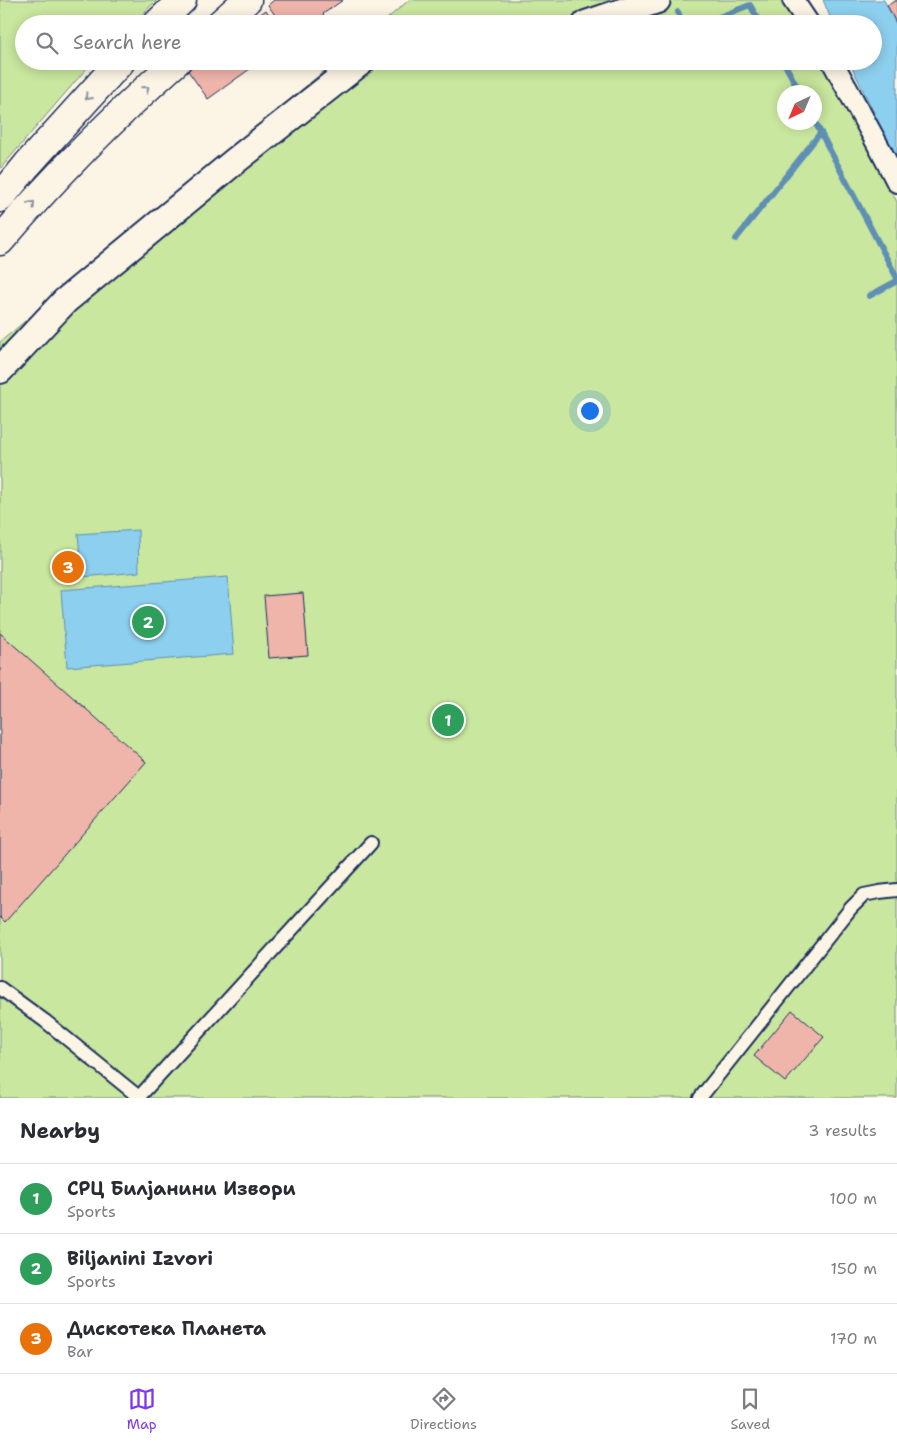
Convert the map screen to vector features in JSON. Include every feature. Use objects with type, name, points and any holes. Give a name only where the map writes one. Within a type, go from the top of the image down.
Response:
[{"type":"main road","points":[[166,15],[182,0]]},
{"type":"main road","points":[[230,15],[247,0]]},
{"type":"main road","points":[[0,198],[27,165],[113,70]]},
{"type":"main road","points":[[0,241],[31,204],[138,95],[167,70]]},
{"type":"street","points":[[613,15],[657,0]]},
{"type":"street","points":[[793,0],[802,15]]},
{"type":"street","points":[[0,370],[65,301],[227,167],[351,70]]},
{"type":"street","points":[[837,70],[897,182]]},
{"type":"lane","points":[[0,988],[45,1021],[139,1098],[371,842]]},
{"type":"lane","points":[[700,1098],[851,908],[864,895],[897,890]]},
{"type":"green space","points":[[0,0],[157,0],[141,15],[15,15],[15,70],[85,70],[0,169]]},
{"type":"green space","points":[[409,0],[798,0],[806,15],[392,15]]},
{"type":"green space","points":[[325,70],[832,70],[897,202],[897,1098],[0,1098],[0,342]]},
{"type":"water","points":[[823,0],[884,0],[897,25],[897,161],[853,70],[882,70],[882,15],[829,15]]},
{"type":"water","points":[[138,530],[139,572],[82,577],[78,534]]},
{"type":"water","points":[[228,577],[234,654],[67,667],[61,590]]},
{"type":"building","points":[[274,0],[343,0],[324,15],[275,15],[268,5]]},
{"type":"building","points":[[897,0],[897,25],[887,5]]},
{"type":"building","points":[[266,10],[269,15],[259,15]]},
{"type":"building","points":[[187,70],[248,70],[208,99]]},
{"type":"building","points":[[303,593],[308,655],[269,658],[264,596]]},
{"type":"building","points":[[0,633],[146,762],[5,922],[0,917]]},
{"type":"building","points":[[792,1010],[824,1037],[785,1082],[754,1056]]},
{"type":"waterway","points":[[724,15],[750,5],[756,15]]},
{"type":"waterway","points":[[788,70],[796,85]]},
{"type":"waterway","points":[[819,130],[897,278]]},
{"type":"waterway","points":[[736,239],[821,132]]},
{"type":"waterway","points":[[869,296],[897,281]]},
{"type":"place","name":"Дискотека Планета","points":[[68,567]]},
{"type":"place","name":"Biljanini Izvori","points":[[148,622]]},
{"type":"place","name":"СРЦ Билјанини Извори","points":[[448,720]]}]
